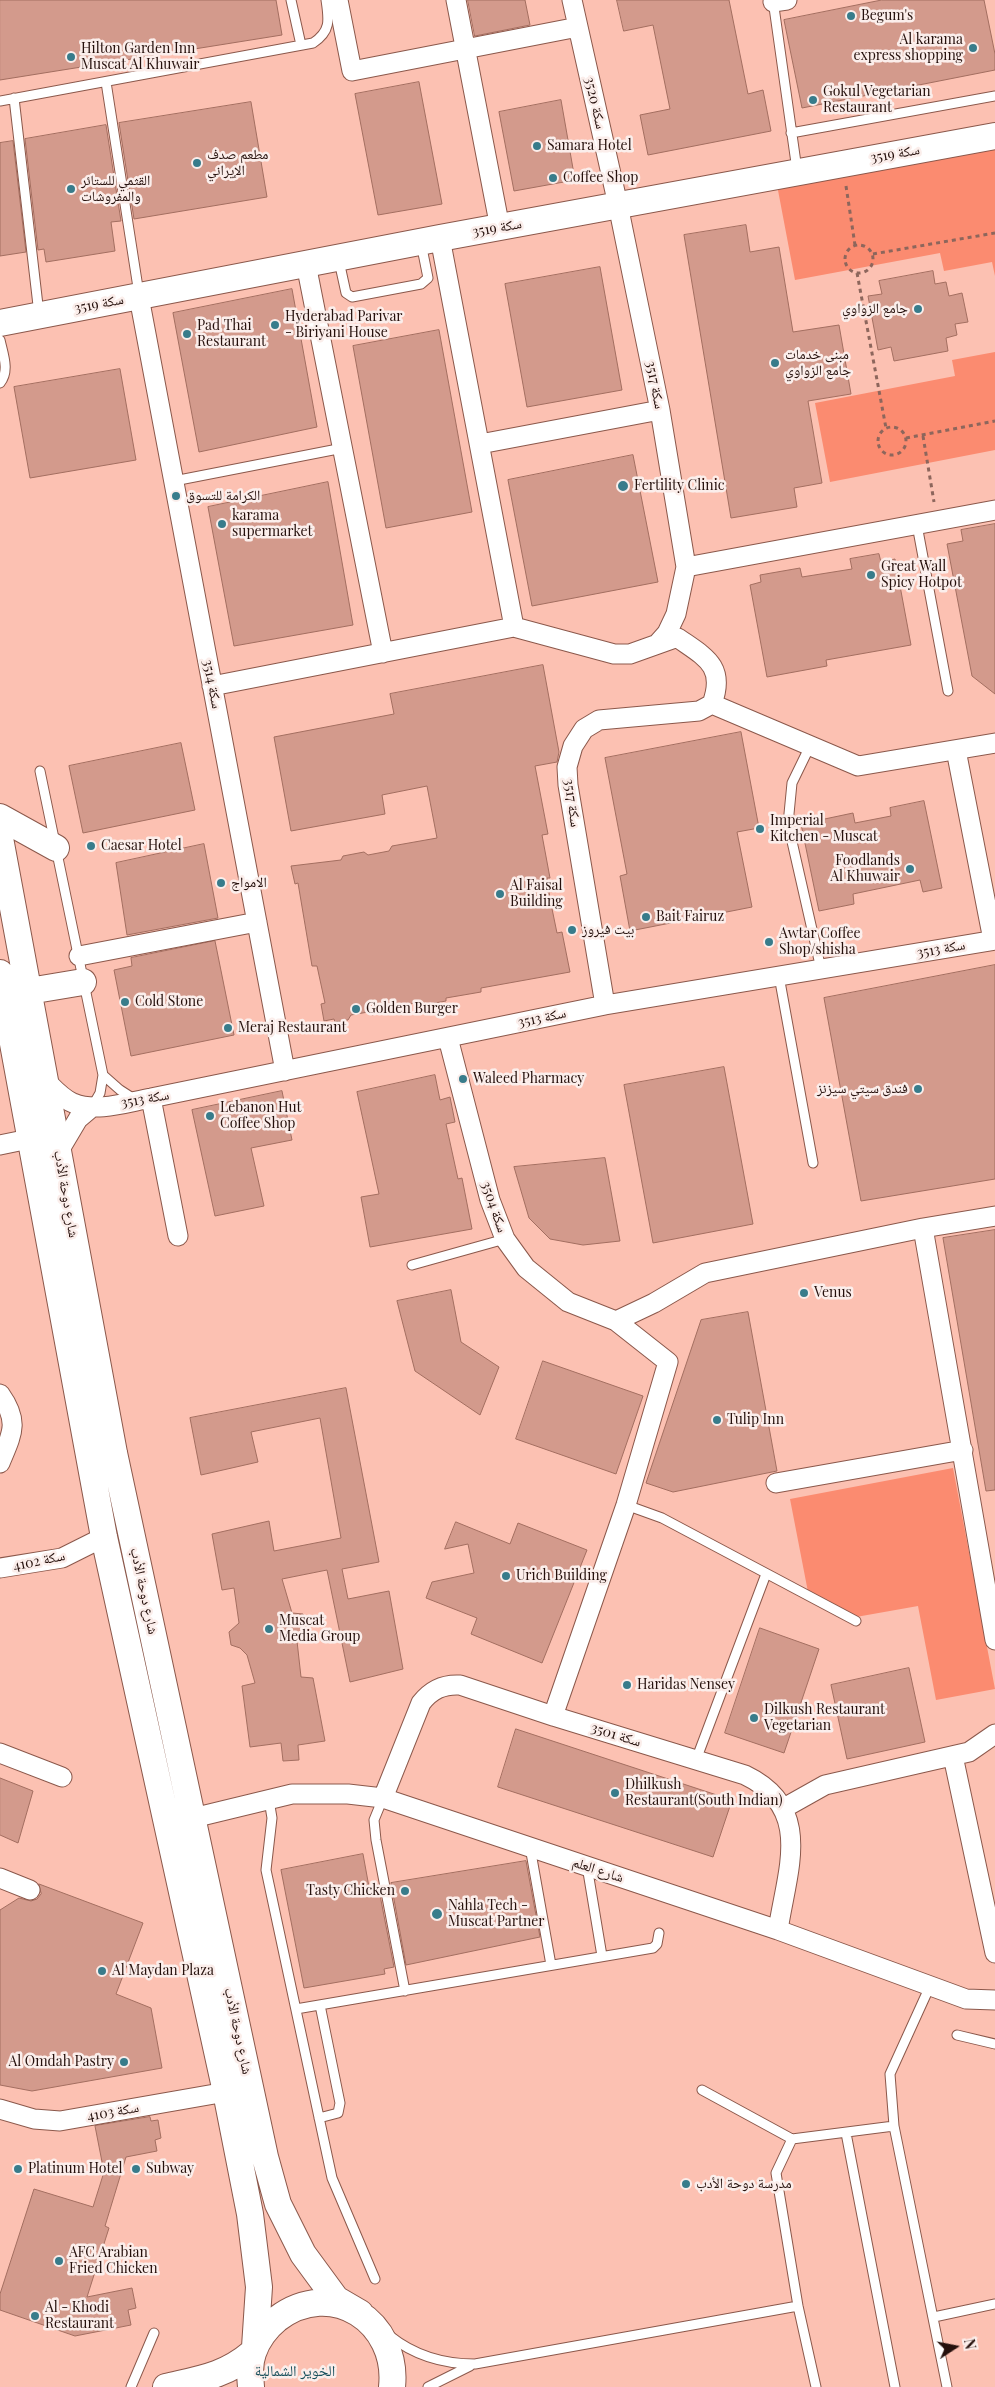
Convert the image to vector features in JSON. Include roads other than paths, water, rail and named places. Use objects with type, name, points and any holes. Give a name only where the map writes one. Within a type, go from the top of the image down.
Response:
[{"type":"main road","name":"سكة 3519","points":[[0,323],[431,240],[995,136]]},
{"type":"main road","points":[[0,817],[56,848]]},
{"type":"main road","name":"شارع دوحة الأدب","points":[[0,838],[114,1453],[265,2157],[278,2204],[303,2254],[336,2298],[362,2315]]},
{"type":"main road","name":"شارع دوحة الأدب","points":[[0,973],[9,1067],[29,1139],[104,1538],[226,2092],[250,2214],[259,2287],[254,2350],[250,2368],[251,2387]]},
{"type":"main road","points":[[29,991],[83,982]]},
{"type":"main road","points":[[166,2387],[216,2376],[237,2366],[254,2350],[268,2326],[288,2311],[312,2303],[337,2304],[362,2315],[379,2332],[390,2350],[394,2372],[392,2387]]},
{"type":"street","points":[[338,0],[352,71],[578,27]]},
{"type":"street","points":[[456,0],[500,228]]},
{"type":"street","name":"سكة 3520","points":[[572,0],[618,205]]},
{"type":"street","name":"سكة 3517","points":[[618,205],[660,410],[686,567],[676,614],[675,630]]},
{"type":"street","points":[[431,240],[480,444],[514,627]]},
{"type":"street","points":[[306,264],[383,652]]},
{"type":"street","name":"سكة 3514","points":[[139,297],[285,1071]]},
{"type":"street","points":[[480,444],[660,410]]},
{"type":"street","points":[[686,567],[995,510]]},
{"type":"street","points":[[212,686],[514,627],[614,654],[630,654],[659,642],[675,630],[708,658],[716,673],[717,691],[712,704],[858,766],[995,743]]},
{"type":"street","name":"سكة 3517","points":[[606,1005],[568,784],[567,767],[573,746],[584,729],[599,720],[699,711],[712,704]]},
{"type":"street","points":[[956,750],[994,940]]},
{"type":"street","points":[[79,956],[257,922]]},
{"type":"street","name":"سكة 3513","points":[[91,1108],[285,1071],[606,1005],[994,940]]},
{"type":"street","name":"سكة 3504","points":[[448,1038],[490,1200],[505,1239],[526,1268],[568,1302],[616,1321],[668,1362],[626,1505]]},
{"type":"street","points":[[46,1081],[74,1104],[91,1108]]},
{"type":"street","points":[[144,1099],[178,1236]]},
{"type":"street","points":[[59,1151],[78,1119],[91,1108]]},
{"type":"street","points":[[0,1145],[29,1139]]},
{"type":"street","points":[[616,1321],[654,1303],[705,1272],[923,1228],[995,1216]]},
{"type":"street","points":[[923,1228],[995,1640]]},
{"type":"street","points":[[0,1394],[9,1408],[13,1431],[0,1464]]},
{"type":"street","points":[[776,1483],[963,1450]]},
{"type":"street","points":[[553,1716],[626,1505]]},
{"type":"street","name":"سكة 4102","points":[[0,1568],[62,1558],[104,1538]]},
{"type":"street","name":"سكة 3501","points":[[384,1798],[421,1703],[426,1696],[437,1688],[450,1684],[460,1684],[553,1716],[745,1775],[760,1782],[784,1808],[789,1822],[792,1839],[778,1930]]},
{"type":"street","points":[[784,1808],[825,1785],[968,1752],[995,1734]]},
{"type":"street","points":[[0,1753],[62,1777]]},
{"type":"street","points":[[953,1756],[995,1953]]},
{"type":"street","name":"شارع العلم","points":[[193,1818],[292,1794],[348,1794],[384,1798],[778,1930],[966,1999],[995,2000]]},
{"type":"street","points":[[0,1878],[30,1890]]},
{"type":"street","name":"سكة 4103","points":[[0,2109],[34,2119],[60,2121],[226,2092]]},
{"type":"lane","points":[[291,0],[301,45]]},
{"type":"lane","points":[[0,101],[313,43],[323,36],[328,25],[326,0]]},
{"type":"lane","points":[[778,1],[791,133],[797,172]]},
{"type":"lane","points":[[106,82],[139,297]]},
{"type":"lane","points":[[791,133],[995,96]]},
{"type":"lane","points":[[14,98],[40,316]]},
{"type":"lane","points":[[339,258],[346,293],[352,297],[422,284],[428,278],[431,240]]},
{"type":"lane","points":[[0,340],[6,371],[5,378],[0,383]]},
{"type":"lane","points":[[174,481],[343,448]]},
{"type":"lane","points":[[917,525],[948,691]]},
{"type":"lane","points":[[810,746],[792,783],[788,824],[821,969]]},
{"type":"lane","points":[[40,771],[103,1076],[100,1093],[91,1108]]},
{"type":"lane","points":[[779,976],[813,1163]]},
{"type":"lane","points":[[103,1076],[120,1090],[144,1099]]},
{"type":"lane","points":[[412,1265],[505,1239]]},
{"type":"lane","points":[[626,1505],[662,1518],[856,1621]]},
{"type":"lane","points":[[696,1760],[766,1574]]},
{"type":"lane","points":[[384,1798],[374,1820],[376,1840],[405,1991]]},
{"type":"lane","points":[[269,1800],[272,1818],[266,1870],[332,2178],[375,2279]]},
{"type":"lane","points":[[530,1847],[551,1965]]},
{"type":"lane","points":[[587,1866],[602,1956]]},
{"type":"lane","points":[[296,2009],[652,1948],[656,1944],[659,1933]]},
{"type":"lane","points":[[930,1986],[890,2074],[894,2126],[948,2387]]},
{"type":"lane","points":[[320,2005],[340,2103],[338,2113],[320,2118]]},
{"type":"lane","points":[[957,2035],[995,2044]]},
{"type":"lane","points":[[702,2090],[792,2139],[894,2126]]},
{"type":"lane","points":[[846,2133],[895,2387]]},
{"type":"lane","points":[[792,2139],[776,2172],[798,2306],[816,2387]]},
{"type":"lane","points":[[934,2317],[995,2304]]},
{"type":"lane","points":[[362,2315],[407,2349],[455,2364],[475,2364],[798,2306]]},
{"type":"lane","points":[[131,2387],[154,2333]]},
{"type":"lane","points":[[428,2387],[446,2376],[475,2364]]},
{"type":"place","name":"Begum's","points":[[851,16]]},
{"type":"place","name":"Al karama express shopping","points":[[973,48]]},
{"type":"place","name":"Hilton Garden Inn Muscat Al Khuwair","points":[[71,57]]},
{"type":"place","name":"Gokul Vegetarian Restaurant","points":[[813,100]]},
{"type":"place","name":"Samara Hotel","points":[[537,146]]},
{"type":"place","name":"مطعم صدف الإيراني","points":[[197,163]]},
{"type":"place","name":"Coffee Shop","points":[[553,178]]},
{"type":"place","name":"القثمي للستائر والمفروشات","points":[[71,189]]},
{"type":"place","name":"جامع الزواوي","points":[[918,309]]},
{"type":"place","name":"Hyderabad Parivar - Biriyani House","points":[[275,325]]},
{"type":"place","name":"Pad Thai Restaurant","points":[[187,334]]},
{"type":"place","name":"مبنى خدمات جامع الزواوي","points":[[775,363]]},
{"type":"place","name":"Fertility Clinic","points":[[623,486]]},
{"type":"place","name":"الكرامة للتسوق","points":[[176,496]]},
{"type":"place","name":"karama supermarket","points":[[222,524]]},
{"type":"place","name":"Great Wall Spicy Hotpot","points":[[871,575]]},
{"type":"place","name":"Imperial Kitchen - Muscat","points":[[760,829]]},
{"type":"place","name":"Caesar Hotel","points":[[91,846]]},
{"type":"place","name":"Foodlands Al Khuwair","points":[[910,869]]},
{"type":"place","name":"الامواج","points":[[221,883]]},
{"type":"place","name":"Al Faisal Building","points":[[500,894]]},
{"type":"place","name":"Bait Fairuz","points":[[646,917]]},
{"type":"place","name":"بيت فيروز","points":[[572,930]]},
{"type":"place","name":"Awtar Coffee Shop/shisha","points":[[769,942]]},
{"type":"place","name":"Cold Stone","points":[[125,1002]]},
{"type":"place","name":"Golden Burger","points":[[356,1009]]},
{"type":"place","name":"Meraj Restaurant","points":[[228,1028]]},
{"type":"place","name":"Waleed Pharmacy","points":[[463,1079]]},
{"type":"place","name":"فندق سيتي سيزنز","points":[[918,1089]]},
{"type":"place","name":"Lebanon Hut Coffee Shop","points":[[210,1116]]},
{"type":"place","name":"Venus","points":[[804,1293]]},
{"type":"place","name":"Tulip Inn","points":[[717,1420]]},
{"type":"place","name":"Urich Building","points":[[506,1576]]},
{"type":"place","name":"Muscat Media Group","points":[[269,1629]]},
{"type":"place","name":"Haridas Nensey","points":[[627,1685]]},
{"type":"place","name":"Dilkush Restaurant Vegetarian","points":[[754,1718]]},
{"type":"place","name":"Dhilkush Restaurant(South Indian)","points":[[615,1793]]},
{"type":"place","name":"Tasty Chicken","points":[[405,1891]]},
{"type":"place","name":"Nahla Tech - Muscat Partner","points":[[437,1914]]},
{"type":"place","name":"Al Maydan Plaza","points":[[102,1971]]},
{"type":"place","name":"Al Omdah Pastry","points":[[124,2062]]},
{"type":"place","name":"Platinum Hotel","points":[[18,2169]]},
{"type":"place","name":"Subway","points":[[136,2169]]},
{"type":"place","name":"مدرسة دوحة الأدب","points":[[686,2184]]},
{"type":"place","name":"AFC Arabian Fried Chicken","points":[[59,2261]]},
{"type":"place","name":"Al - Khodi Restaurant","points":[[35,2316]]},
{"type":"district","name":"الخوير الشمالية","points":[[295,2371]]}]
